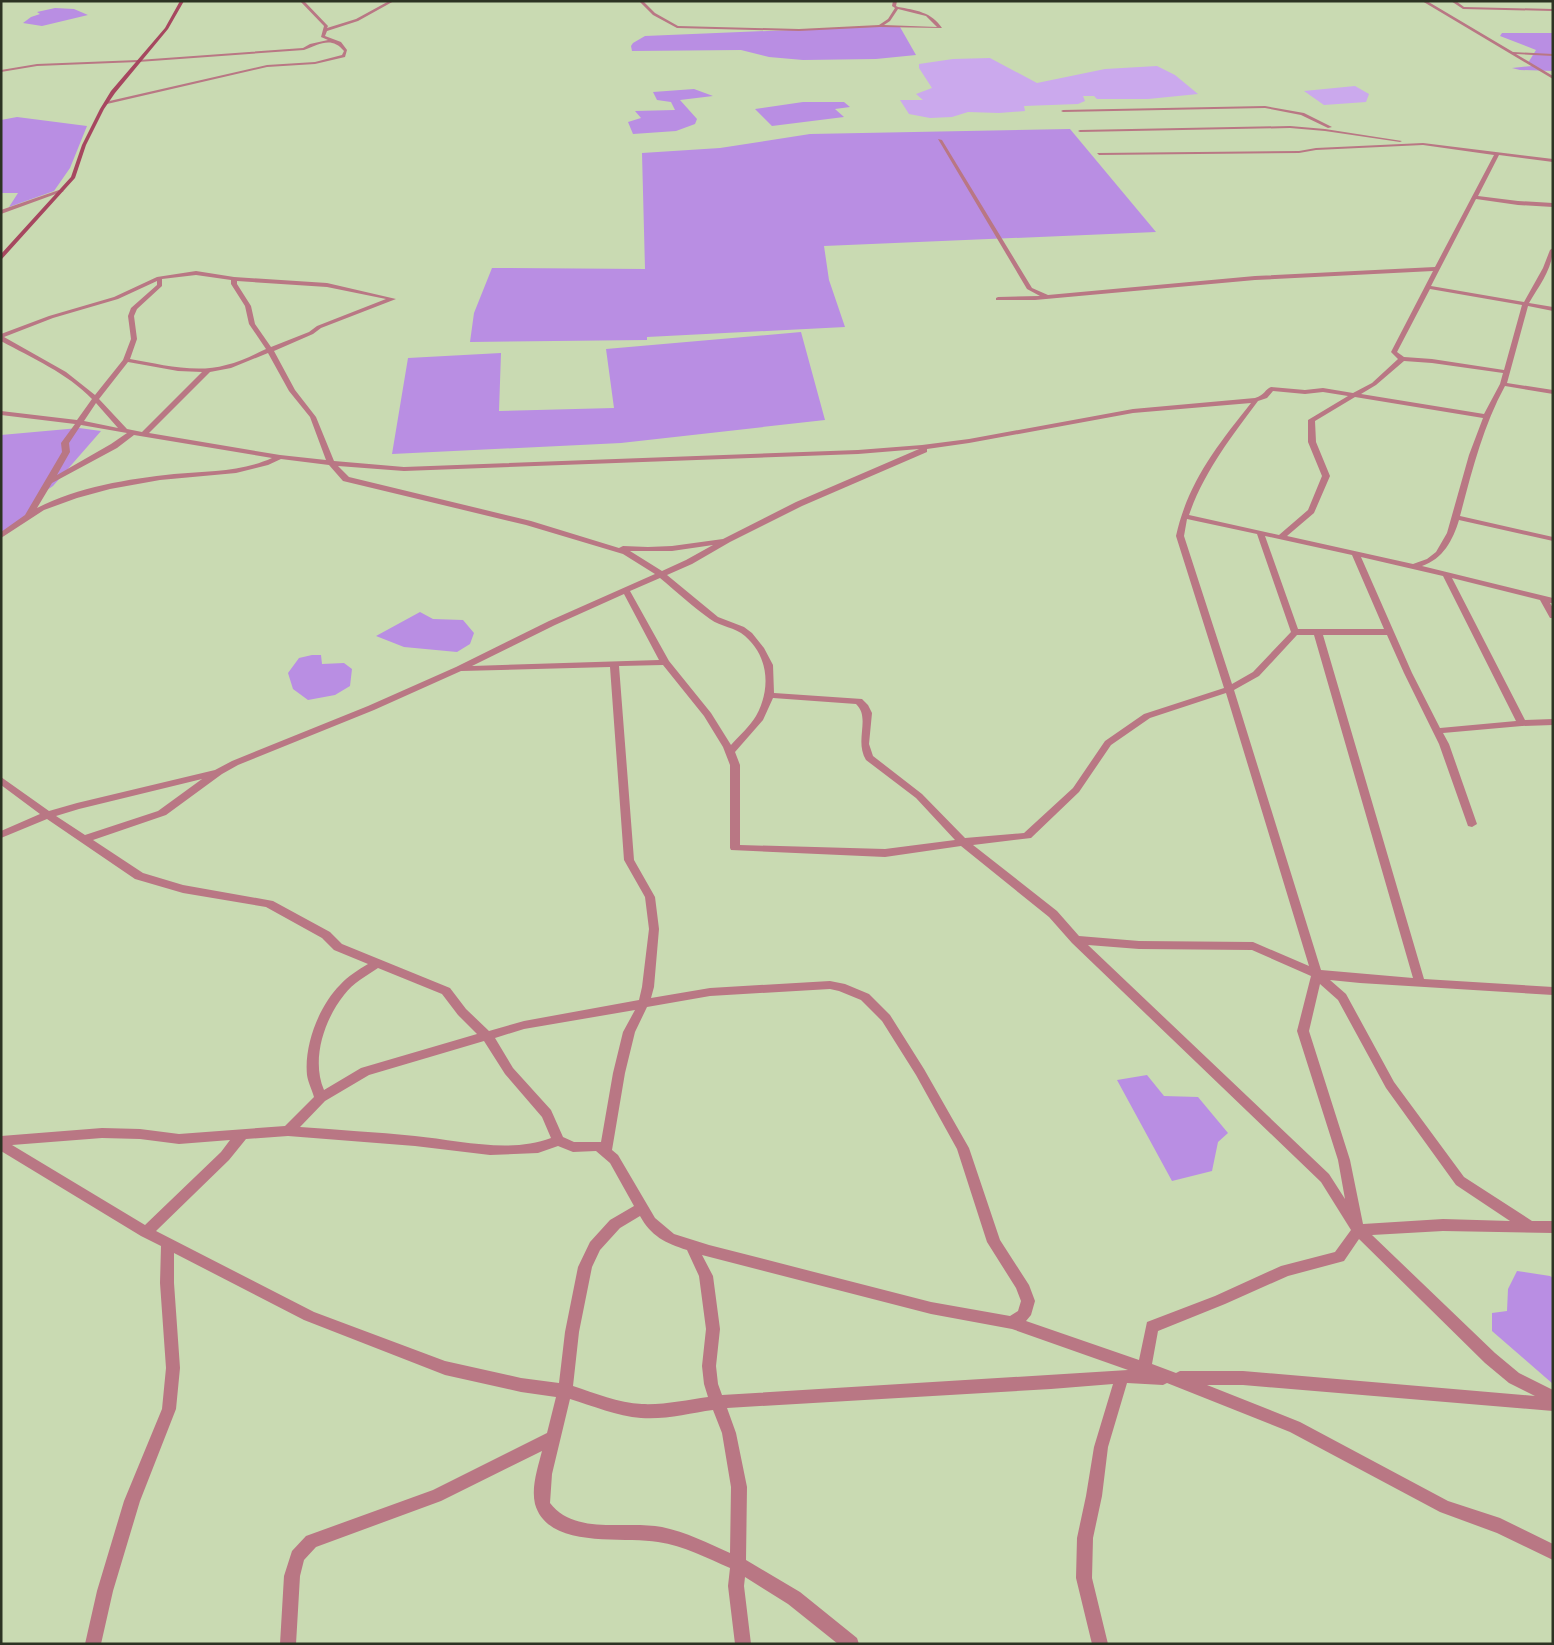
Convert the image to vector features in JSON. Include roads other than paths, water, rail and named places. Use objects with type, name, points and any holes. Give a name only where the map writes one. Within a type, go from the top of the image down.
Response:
[{"type":"street","points":[[1,258],[22,232],[61,191],[77,168],[84,144],[113,92],[167,28],[182,1]]},
{"type":"street","points":[[302,1],[326,26],[326,30]]},
{"type":"street","points":[[107,103],[267,66],[315,63],[345,54],[346,51],[340,44],[322,37],[326,30],[357,20],[392,1]]},
{"type":"street","points":[[641,1],[654,14],[677,27],[785,30],[880,26],[940,28],[937,22],[930,17],[897,8],[894,6],[895,1]]},
{"type":"street","points":[[1424,1],[1553,78]]},
{"type":"street","points":[[1453,1],[1463,8],[1553,10]]},
{"type":"street","points":[[880,26],[889,20],[897,8]]},
{"type":"street","points":[[1452,17],[1465,10],[1463,8]]},
{"type":"street","points":[[1,71],[37,65],[138,61],[304,49],[329,41]]},
{"type":"street","points":[[1511,53],[1553,55]]},
{"type":"street","points":[[1063,111],[1265,107],[1302,114],[1340,132]]},
{"type":"street","points":[[1080,132],[1290,127],[1553,161]]},
{"type":"street","points":[[940,140],[1030,289],[1046,297]]},
{"type":"street","points":[[1099,154],[1299,152],[1316,149],[1423,144]]},
{"type":"street","points":[[1497,154],[1394,352],[1402,359],[1432,361],[1506,372]]},
{"type":"street","points":[[1,212],[61,191]]},
{"type":"street","points":[[1475,197],[1518,203],[1553,205]]},
{"type":"street","points":[[1413,566],[1430,561],[1438,553],[1451,533],[1473,455],[1490,406],[1503,384],[1526,305],[1546,268],[1553,250]]},
{"type":"street","points":[[998,298],[1046,297],[1255,278],[1437,269]]},
{"type":"street","points":[[1,337],[51,317],[116,298],[159,278],[196,273],[234,279],[327,285],[393,299],[325,325],[311,333],[229,367],[207,371],[172,368],[126,360]]},
{"type":"street","points":[[28,516],[66,452],[65,443],[95,399],[126,360],[134,339],[131,316],[134,308],[160,285],[159,278]]},
{"type":"street","points":[[234,279],[234,284],[248,306],[252,324],[270,350],[292,391],[312,417],[331,463],[346,479],[352,482],[504,516],[612,547],[636,558],[662,575],[715,619],[741,629],[749,636],[760,648],[769,665],[770,695],[760,718],[730,752]]},
{"type":"street","points":[[1428,287],[1553,309]]},
{"type":"street","points":[[1,337],[64,372],[87,390],[129,431]]},
{"type":"street","points":[[1281,537],[1311,512],[1326,476],[1312,442],[1311,420],[1374,384],[1402,359]]},
{"type":"street","points":[[144,434],[207,371]]},
{"type":"street","points":[[1503,384],[1553,392]]},
{"type":"street","points":[[1,413],[79,422],[280,457],[404,469],[858,452],[935,446],[1133,411],[1256,400],[1265,397],[1272,389],[1305,392],[1323,390],[1354,394],[1487,417]]},
{"type":"street","points":[[1256,400],[1214,455],[1182,516],[1180,536],[1317,974],[1342,997],[1390,1085],[1460,1181],[1531,1226]]},
{"type":"street","points":[[49,482],[114,446],[129,431]]},
{"type":"street","points":[[86,839],[162,813],[219,772],[235,763],[371,708],[459,669],[552,623],[662,575],[814,497],[935,446]]},
{"type":"street","points":[[1,536],[28,516],[49,504],[74,496],[160,478],[226,474],[259,466],[280,457]]},
{"type":"street","points":[[1182,516],[1413,566],[1553,601]]},
{"type":"street","points":[[1456,517],[1553,539]]},
{"type":"street","points":[[1260,532],[1295,632]]},
{"type":"street","points":[[612,547],[665,550],[727,540]]},
{"type":"street","points":[[1355,553],[1408,673],[1444,744],[1472,824]]},
{"type":"street","points":[[1446,574],[1522,723]]},
{"type":"street","points":[[626,592],[665,662],[713,722],[730,752],[735,765],[735,848],[885,854],[964,842],[1027,836],[1076,790],[1108,744],[1146,716],[1229,689],[1256,674],[1295,632],[1390,632]]},
{"type":"street","points":[[1543,598],[1553,616]]},
{"type":"street","points":[[1318,632],[1420,983]]},
{"type":"street","points":[[459,669],[665,662]]},
{"type":"street","points":[[605,1152],[619,1073],[629,1032],[644,1003],[648,987],[654,929],[650,897],[629,860],[614,664]]},
{"type":"street","points":[[770,695],[859,701],[864,705],[867,710],[866,754],[886,772],[919,796],[964,842],[1041,904],[1076,940],[1326,1178],[1358,1230],[1490,1358],[1514,1378],[1553,1397]]},
{"type":"street","points":[[1437,731],[1553,722]]},
{"type":"street","points":[[1,835],[48,815],[116,796],[219,772]]},
{"type":"street","points":[[1,780],[48,815],[139,876],[163,885],[269,904],[326,935],[338,947],[446,991],[462,1012],[488,1037],[509,1071],[547,1114],[558,1140],[573,1148],[598,1146],[614,1159],[650,1222],[670,1239],[931,1308],[1012,1323],[1143,1372],[1175,1378],[1295,1427],[1445,1507],[1500,1526],[1553,1552]]},
{"type":"street","points":[[1076,940],[1139,945],[1253,946],[1317,974],[1420,983],[1553,991]]},
{"type":"street","points":[[321,1098],[313,1074],[313,1051],[321,1028],[340,992],[355,978],[377,963]]},
{"type":"street","points":[[1143,1372],[1152,1327],[1220,1300],[1286,1270],[1339,1257],[1358,1230],[1344,1160],[1303,1031],[1317,974]]},
{"type":"street","points":[[288,1131],[321,1098],[365,1070],[488,1037],[524,1025],[710,992],[830,985],[842,987],[864,997],[886,1018],[963,1148],[994,1242],[1022,1285],[1028,1301],[1024,1315],[1012,1323]]},
{"type":"street","points":[[1,1141],[102,1133],[140,1134],[179,1139],[288,1131],[415,1141],[490,1150],[538,1148],[558,1140]]},
{"type":"street","points":[[146,1232],[225,1156],[242,1135]]},
{"type":"street","points":[[1,1145],[146,1232],[309,1316],[445,1368],[521,1385],[565,1391],[614,1406],[641,1411],[668,1410],[718,1402],[1033,1384],[1122,1376],[1143,1372]]},
{"type":"street","points":[[641,1208],[610,1230],[595,1246],[585,1267],[572,1332],[565,1391],[541,1493],[544,1508],[558,1521],[592,1533],[649,1532],[694,1544],[738,1564],[794,1598],[851,1644]]},
{"type":"street","points":[[1358,1230],[1443,1225],[1553,1227]]},
{"type":"street","points":[[93,1644],[105,1591],[132,1501],[168,1409],[173,1368],[167,1283],[168,1244]]},
{"type":"street","points":[[691,1245],[706,1276],[712,1329],[709,1366],[711,1384],[729,1433],[739,1487],[736,1586],[743,1644]]},
{"type":"street","points":[[1100,1644],[1084,1578],[1085,1538],[1094,1496],[1101,1447],[1122,1376]]},
{"type":"street","points":[[1175,1378],[1227,1377],[1553,1404]]},
{"type":"street","points":[[288,1644],[292,1576],[297,1556],[311,1541],[436,1496],[553,1438]]}]
